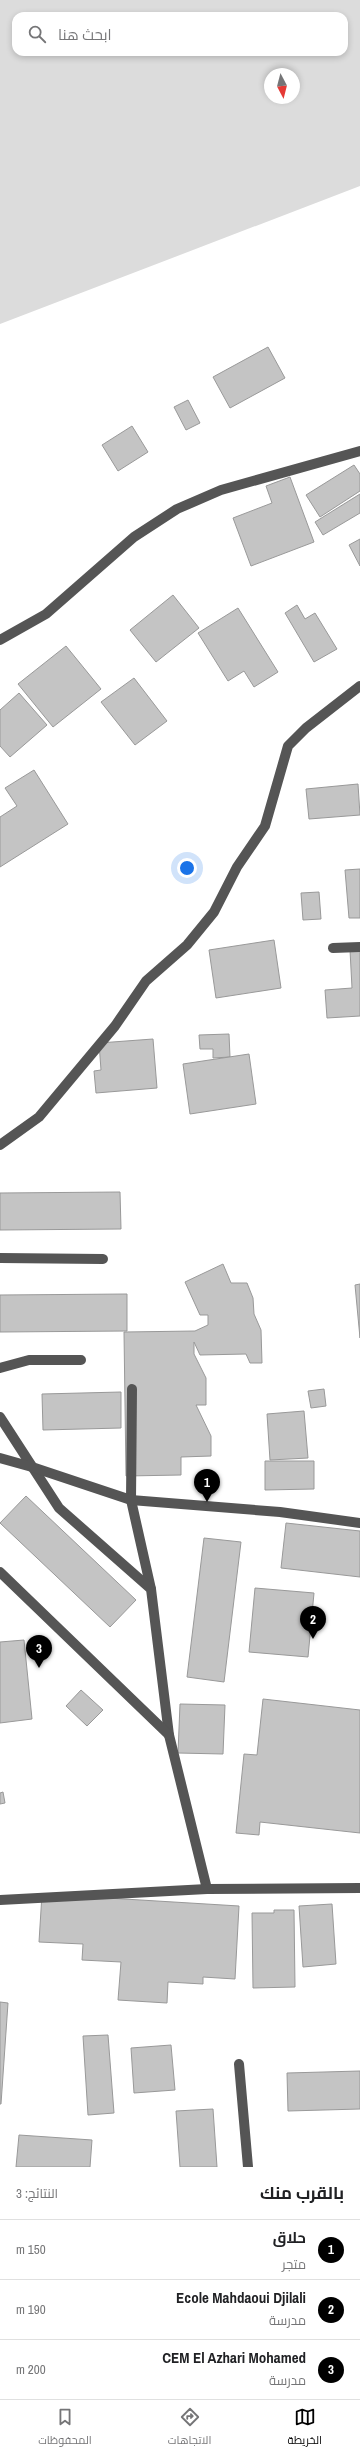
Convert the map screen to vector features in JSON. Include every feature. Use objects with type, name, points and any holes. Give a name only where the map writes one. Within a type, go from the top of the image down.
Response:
[{"type":"street","points":[[0,640],[46,614],[134,537],[177,509],[221,490],[360,451]]},
{"type":"street","points":[[0,1146],[39,1117],[115,1026],[146,981],[187,945],[214,912],[237,867],[265,826],[288,746],[306,728],[360,686]]},
{"type":"street","points":[[333,948],[360,947]]},
{"type":"street","points":[[0,1258],[103,1259]]},
{"type":"street","points":[[0,1368],[29,1360],[81,1360]]},
{"type":"street","points":[[132,1389],[132,1500],[151,1590],[168,1735],[207,1889]]},
{"type":"street","points":[[0,1416],[59,1508],[151,1590]]},
{"type":"street","points":[[0,1458],[132,1500],[280,1512],[360,1523]]},
{"type":"street","points":[[0,1572],[168,1735]]},
{"type":"street","points":[[0,1900],[207,1889],[360,1888]]},
{"type":"street","points":[[239,2064],[248,2167]]},
{"type":"shaded area","points":[[0,0],[360,0],[360,186],[0,324]]},
{"type":"building","points":[[268,347],[285,378],[230,408],[213,377]]},
{"type":"building","points":[[188,400],[200,423],[186,430],[174,407]]},
{"type":"building","points":[[132,426],[148,452],[118,471],[102,445]]},
{"type":"building","points":[[354,465],[360,474],[360,491],[320,517],[306,495]]},
{"type":"building","points":[[290,477],[314,542],[251,566],[233,518],[272,503],[266,486]]},
{"type":"building","points":[[360,494],[360,513],[323,535],[315,522]]},
{"type":"building","points":[[360,539],[360,566],[349,545]]},
{"type":"building","points":[[173,595],[199,628],[156,662],[130,630]]},
{"type":"building","points":[[297,605],[305,619],[315,613],[337,649],[314,662],[285,613]]},
{"type":"building","points":[[238,608],[278,672],[254,687],[244,671],[228,681],[198,633]]},
{"type":"building","points":[[66,646],[101,689],[53,727],[18,684]]},
{"type":"building","points":[[134,678],[167,721],[135,745],[101,702]]},
{"type":"building","points":[[19,693],[47,725],[10,757],[0,746],[0,710]]},
{"type":"building","points":[[34,770],[68,824],[0,867],[0,817],[17,806],[5,788]]},
{"type":"building","points":[[358,784],[360,815],[309,819],[306,789]]},
{"type":"building","points":[[360,869],[360,918],[349,918],[345,870]]},
{"type":"building","points":[[319,892],[321,919],[303,920],[301,893]]},
{"type":"building","points":[[274,940],[281,988],[216,998],[209,950]]},
{"type":"building","points":[[360,949],[360,1016],[327,1018],[325,990],[352,988],[350,950]]},
{"type":"building","points":[[229,1034],[230,1057],[213,1058],[213,1049],[200,1049],[199,1035]]},
{"type":"building","points":[[153,1039],[157,1088],[96,1093],[94,1071],[101,1070],[99,1043]]},
{"type":"building","points":[[249,1054],[256,1104],[190,1114],[183,1064]]},
{"type":"building","points":[[120,1192],[121,1229],[0,1230],[0,1193]]},
{"type":"building","points":[[223,1264],[231,1283],[247,1283],[253,1298],[254,1314],[261,1330],[262,1363],[250,1363],[246,1354],[200,1355],[194,1342],[194,1354],[206,1378],[206,1405],[196,1405],[211,1436],[211,1456],[181,1457],[181,1475],[126,1476],[124,1332],[195,1331],[208,1325],[208,1315],[200,1315],[185,1282]]},
{"type":"building","points":[[360,1284],[360,1338],[355,1285]]},
{"type":"building","points":[[127,1294],[127,1331],[0,1332],[0,1295]]},
{"type":"building","points":[[324,1389],[326,1406],[311,1408],[308,1391]]},
{"type":"building","points":[[121,1392],[121,1428],[43,1430],[42,1394]]},
{"type":"building","points":[[304,1411],[308,1458],[270,1460],[267,1414]]},
{"type":"building","points":[[265,1461],[314,1461],[314,1489],[265,1490]]},
{"type":"building","points":[[26,1496],[136,1600],[110,1627],[0,1523]]},
{"type":"building","points":[[286,1523],[360,1531],[360,1577],[281,1568]]},
{"type":"building","points":[[204,1538],[241,1542],[224,1682],[187,1677]]},
{"type":"building","points":[[255,1588],[314,1593],[308,1657],[249,1652]]},
{"type":"building","points":[[24,1640],[32,1719],[0,1723],[0,1642]]},
{"type":"building","points":[[81,1690],[103,1710],[87,1726],[66,1706]]},
{"type":"building","points":[[263,1699],[360,1710],[360,1833],[260,1822],[259,1835],[236,1833],[244,1754],[257,1755]]},
{"type":"building","points":[[180,1704],[225,1705],[223,1754],[178,1753]]},
{"type":"building","points":[[3,1792],[5,1803],[0,1804],[0,1793]]},
{"type":"building","points":[[42,1894],[239,1906],[235,1979],[203,1977],[203,1984],[168,1982],[167,2003],[118,2000],[121,1962],[82,1960],[83,1944],[39,1942]]},
{"type":"building","points":[[332,1904],[336,1964],[303,1967],[299,1906]]},
{"type":"building","points":[[274,1910],[294,1910],[295,1987],[253,1988],[252,1913],[274,1913]]},
{"type":"building","points":[[0,2002],[8,2003],[1,2104],[0,2104]]},
{"type":"building","points":[[108,2035],[114,2113],[88,2115],[83,2036]]},
{"type":"building","points":[[171,2045],[175,2090],[134,2093],[131,2048]]},
{"type":"building","points":[[360,2071],[360,2109],[288,2111],[287,2073]]},
{"type":"building","points":[[213,2109],[217,2167],[180,2167],[176,2111]]},
{"type":"building","points":[[19,2135],[92,2140],[90,2167],[16,2167]]},
{"type":"place","name":"حلاق","points":[[207,1502]]},
{"type":"place","name":"Ecole Mahdaoui Djilali","points":[[313,1639]]},
{"type":"place","name":"CEM El Azhari Mohamed","points":[[39,1668]]}]
